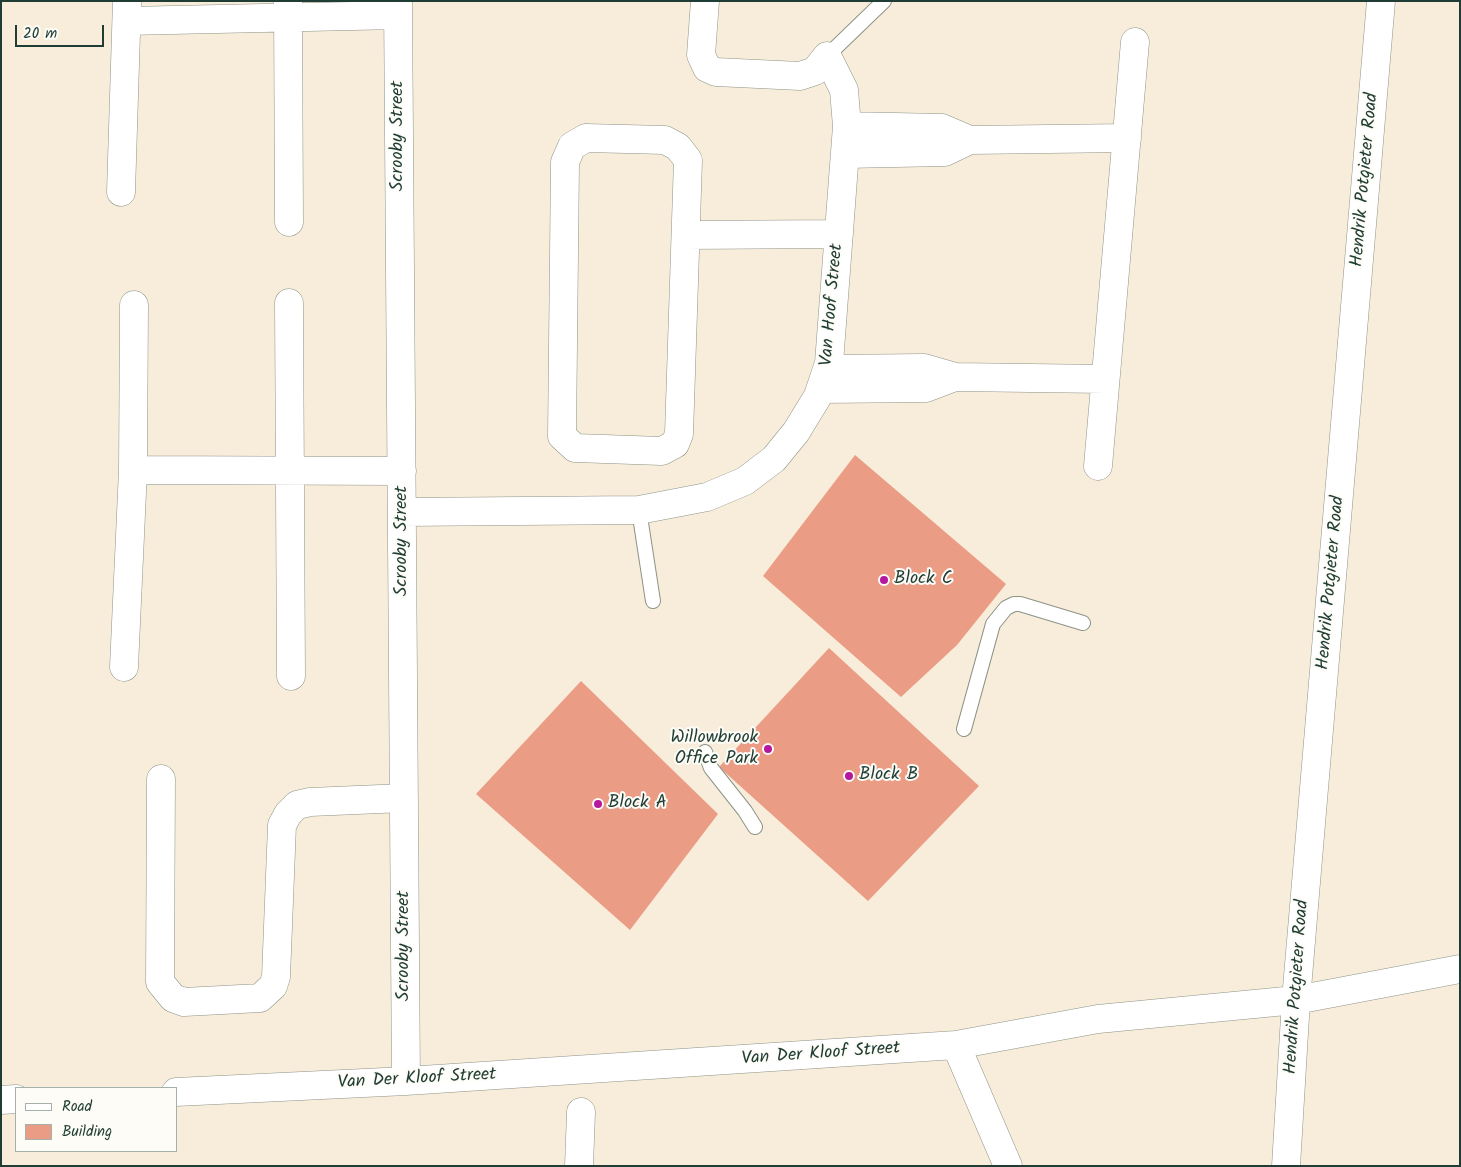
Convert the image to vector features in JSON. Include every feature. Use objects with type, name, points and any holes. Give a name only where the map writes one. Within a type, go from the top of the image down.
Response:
[{"type":"street","points":[[705,1],[701,55],[707,68],[716,72],[800,76],[815,71],[827,56]]},
{"type":"street","name":"Hendrik Potgieter Road","points":[[1286,1166],[1296,1000],[1381,1]]},
{"type":"street","points":[[121,192],[127,11],[398,8]]},
{"type":"street","name":"Scrooby Street","points":[[398,8],[406,1081]]},
{"type":"street","points":[[288,9],[289,222]]},
{"type":"street","points":[[1098,466],[1135,42]]},
{"type":"street","name":"Van Hoof Street","points":[[402,512],[639,510],[707,497],[745,481],[774,459],[796,432],[825,379],[847,126],[844,90],[827,56]]},
{"type":"street","points":[[847,126],[942,128],[970,140],[1126,138]]},
{"type":"street","points":[[586,138],[665,140],[678,147],[688,160],[686,235],[679,434],[675,444],[662,451],[575,448],[564,440],[561,430],[565,162],[572,146],[586,138]]},
{"type":"street","points":[[845,154],[945,152],[970,140]]},
{"type":"street","points":[[686,235],[839,234]]},
{"type":"street","points":[[289,303],[291,676]]},
{"type":"street","points":[[124,667],[133,470],[134,305]]},
{"type":"street","points":[[825,379],[924,368],[955,377],[1105,379]]},
{"type":"street","points":[[133,470],[402,471]]},
{"type":"street","points":[[161,779],[160,982],[173,998],[184,1002],[260,998],[273,986],[276,977],[282,825],[288,814],[297,805],[310,802],[404,798]]},
{"type":"street","name":"Van Der Kloof Street","points":[[178,1092],[406,1081],[956,1045],[1098,1019],[1296,1000],[1460,969]]},
{"type":"street","points":[[956,1045],[1008,1166]]},
{"type":"street","points":[[1,1100],[15,1099]]},
{"type":"street","points":[[579,1166],[581,1112]]},
{"type":"lane","points":[[827,56],[884,1]]},
{"type":"lane","points":[[639,510],[652,601]]},
{"type":"lane","points":[[964,728],[993,624],[1006,608],[1014,604],[1020,604],[1082,623]]},
{"type":"lane","points":[[705,752],[711,768],[745,811],[755,827]]},
{"type":"building","name":"Block C","points":[[855,455],[1006,584],[957,645],[901,697],[763,576]]},
{"type":"building","name":"Block B","points":[[829,648],[979,786],[868,901],[719,767]]},
{"type":"building","name":"Block A","points":[[581,681],[718,814],[630,930],[476,794]]},
{"type":"place","name":"Block C","points":[[884,580]]},
{"type":"place","name":"Willowbrook Office Park","points":[[768,749]]},
{"type":"place","name":"Block B","points":[[849,776]]},
{"type":"place","name":"Block A","points":[[598,804]]}]
